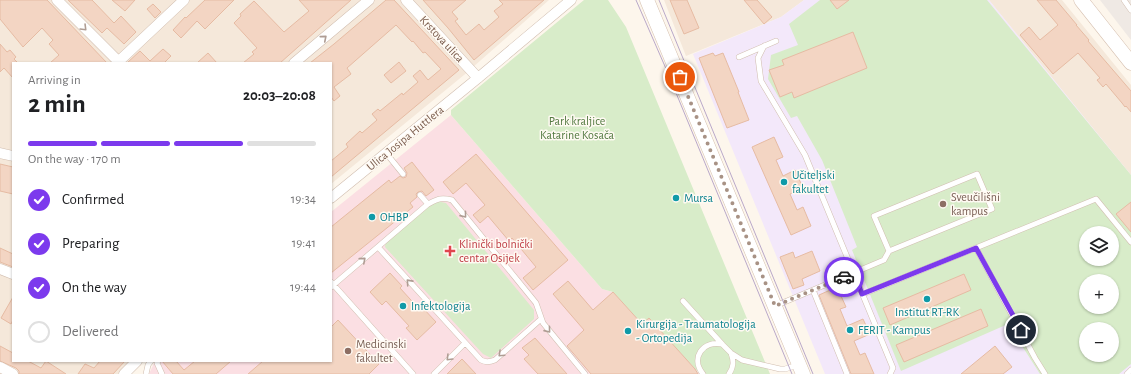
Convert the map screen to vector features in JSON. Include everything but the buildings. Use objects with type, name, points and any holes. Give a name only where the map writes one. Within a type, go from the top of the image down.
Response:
[{"type":"main road","points":[[648,0],[801,369]]},
{"type":"main road","points":[[1081,0],[1131,63]]},
{"type":"street","points":[[56,0],[119,62],[184,0]]},
{"type":"street","points":[[295,62],[369,0]]},
{"type":"street","name":"Krstova ulica","points":[[406,0],[478,78]]},
{"type":"street","points":[[478,78],[571,0]]},
{"type":"street","name":"Ulica Josipa Huttlera","points":[[332,197],[478,78]]},
{"type":"street","points":[[0,153],[12,156]]},
{"type":"street","points":[[0,269],[12,274]]},
{"type":"street","points":[[124,374],[135,362]]},
{"type":"street","points":[[0,367],[13,374]]},
{"type":"lane","points":[[1124,0],[1131,10]]},
{"type":"lane","points":[[739,57],[776,41]]},
{"type":"lane","points":[[764,46],[758,58],[761,81],[805,155],[893,368],[890,374]]},
{"type":"lane","points":[[386,153],[403,174]]},
{"type":"lane","points":[[775,306],[884,260],[889,251],[992,209],[977,174],[874,216],[889,251]]},
{"type":"lane","points":[[420,195],[428,204]]},
{"type":"lane","points":[[413,374],[332,285],[428,204],[444,198],[452,200],[536,303],[541,319],[546,328],[585,374]]},
{"type":"lane","points":[[862,294],[1096,199],[1131,242]]},
{"type":"lane","points":[[378,247],[465,343],[481,360],[485,362],[495,360],[541,319]]},
{"type":"lane","points":[[976,248],[1045,374]]},
{"type":"lane","points":[[813,290],[847,374]]},
{"type":"lane","points":[[683,301],[723,345],[731,353],[742,360],[775,369],[801,369]]},
{"type":"lane","points":[[434,374],[465,343]]},
{"type":"lane","points":[[702,374],[698,368],[697,362],[701,350],[705,346],[711,344],[717,343],[723,345]]},
{"type":"lane","points":[[729,374],[734,364],[731,353]]},
{"type":"lane","points":[[146,374],[150,362]]},
{"type":"lane","points":[[158,362],[162,374]]},
{"type":"lane","points":[[1127,374],[1131,370]]},
{"type":"shaded area","points":[[0,0],[549,0],[464,75],[332,183],[332,62],[12,62],[12,362],[129,362],[118,374],[0,374]]},
{"type":"shaded area","points":[[664,0],[804,0],[781,17],[686,56]]},
{"type":"shaded area","name":"Sveučilišni kampus","points":[[804,0],[989,0],[1131,175],[1131,374],[825,374],[693,54],[781,17]]},
{"type":"shaded area","points":[[989,0],[1062,0],[1131,85],[1131,175]]},
{"type":"shaded area","points":[[1100,0],[1131,0],[1131,40]]},
{"type":"shaded area","name":"Klinički bolnički centar Osijek","points":[[451,115],[602,289],[613,292],[642,324],[649,318],[700,374],[149,374],[155,362],[332,362],[332,211]]},
{"type":"green space","name":"Park kraljice Katarine Kosača","points":[[584,0],[608,0],[626,27],[770,374],[700,374],[649,319],[642,324],[613,292],[602,289],[451,115],[451,110]]},
{"type":"green space","name":"Sveučilišni kampus","points":[[820,0],[987,0],[1131,175],[1131,364],[1119,374],[1040,374],[1008,324],[901,371],[852,250],[857,247],[822,160],[797,116],[791,118],[768,79],[771,55],[798,45],[789,24]]},
{"type":"green space","points":[[436,201],[446,203],[534,310],[534,319],[491,358],[483,354],[385,247],[386,239]]},
{"type":"tram line","points":[[636,0],[667,71],[792,374]]},
{"type":"tram line","points":[[659,0],[813,374]]},
{"type":"way so far","points":[[680,77],[775,306],[844,277]]},
{"type":"place","name":"Učiteljski fakultet","points":[[784,182]]},
{"type":"place","name":"Mursa","points":[[676,198]]},
{"type":"place","name":"Sveučilišni kampus","points":[[943,204]]},
{"type":"place","name":"OHBP","points":[[372,217]]},
{"type":"place","name":"Klinički bolnički centar Osijek","points":[[450,251]]},
{"type":"place","name":"Institut RT-RK","points":[[927,299]]},
{"type":"place","name":"Infektologija","points":[[403,306]]},
{"type":"place","name":"FERIT - Kampus","points":[[850,330]]},
{"type":"place","name":"Kirurgija - Traumatologija - Ortopedija","points":[[628,331]]},
{"type":"place","name":"Medicinski fakultet","points":[[348,351]]},
{"type":"route","points":[[844,277],[854,273],[862,294],[976,248],[1021,330]]}]
